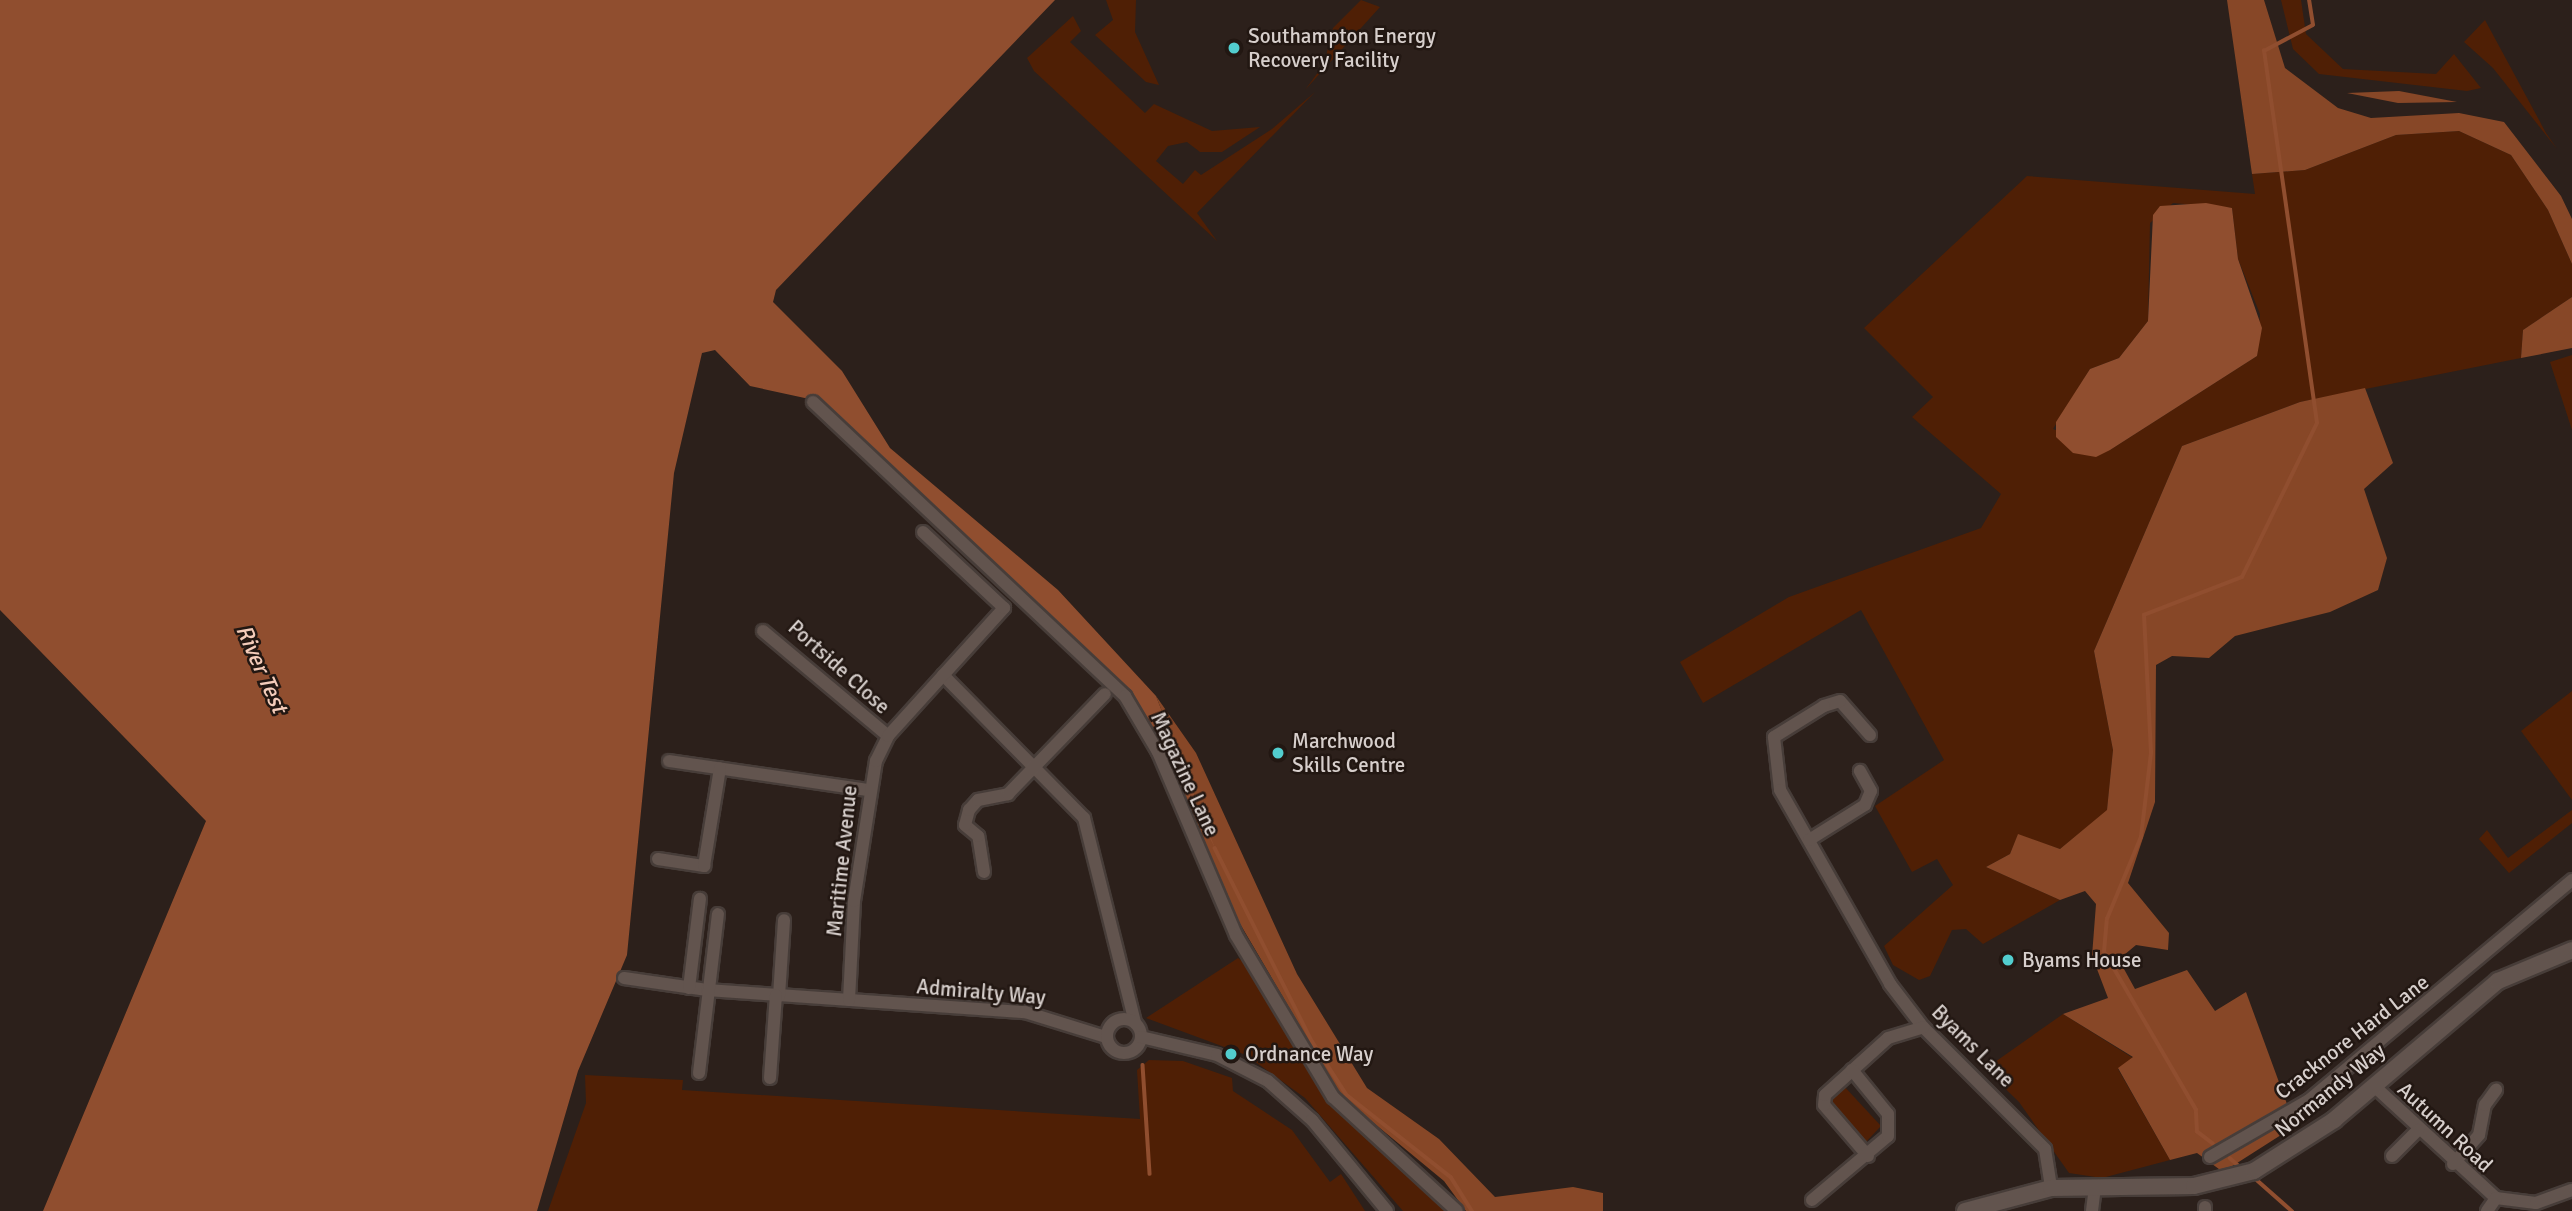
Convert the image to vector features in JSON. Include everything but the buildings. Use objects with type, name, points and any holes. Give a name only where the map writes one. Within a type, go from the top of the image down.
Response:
[{"type":"street","name":"Magazine Lane","points":[[813,402],[1125,696],[1158,752],[1236,935],[1333,1097],[1457,1211]]},
{"type":"street","name":"Maritime Avenue","points":[[849,1000],[867,790],[888,736],[1004,608],[923,531]]},
{"type":"street","name":"Portside Close","points":[[763,631],[888,736]]},
{"type":"street","points":[[943,675],[1037,765],[1084,818],[1123,978],[1141,1037],[1217,1055],[1268,1081],[1321,1130],[1387,1211]]},
{"type":"street","points":[[984,872],[978,836],[965,825],[969,810],[978,800],[1008,794],[1105,694]]},
{"type":"street","name":"Byams Lane","points":[[1870,735],[1840,701],[1774,737],[1780,790],[1859,932],[1923,1027],[2045,1149],[2051,1188]]},
{"type":"street","points":[[669,761],[867,790]]},
{"type":"street","points":[[658,859],[704,866],[720,768]]},
{"type":"street","points":[[1809,839],[1865,805],[1871,791],[1860,771]]},
{"type":"street","name":"Cracknore Hard Lane","points":[[2210,1157],[2309,1100],[2572,880]]},
{"type":"street","points":[[689,988],[700,899]]},
{"type":"street","points":[[699,1073],[706,990],[718,914]]},
{"type":"street","points":[[770,1078],[784,920]]},
{"type":"street","name":"Normandy Way","points":[[1965,1211],[2051,1188],[2194,1186],[2247,1174],[2304,1143],[2498,981],[2572,950]]},
{"type":"street","name":"Admiralty Way","points":[[624,978],[706,990],[1039,1014],[1108,1031],[1135,1023]]},
{"type":"street","points":[[1108,1031],[1123,978]]},
{"type":"street","points":[[1868,1156],[1824,1105],[1825,1095],[1904,1027],[1923,1027]]},
{"type":"street","name":"Admiralty Way","points":[[1108,1031],[1113,1050],[1126,1053],[1141,1037]]},
{"type":"street","points":[[1812,1200],[1868,1156],[1891,1125],[1852,1070]]},
{"type":"street","name":"Autumn Road","points":[[2373,1085],[2453,1164],[2496,1198],[2537,1207],[2572,1190]]},
{"type":"street","points":[[2453,1164],[2479,1135],[2485,1105],[2496,1090]]},
{"type":"street","points":[[2392,1156],[2418,1130]]},
{"type":"street","points":[[2092,1211],[2095,1187]]},
{"type":"street","points":[[2487,1211],[2496,1198]]},
{"type":"shaded area","points":[[1106,0],[1136,0],[1135,32],[1159,85],[1146,82],[1095,35],[1113,20]]},
{"type":"shaded area","points":[[1361,0],[1380,7],[1305,90],[1324,64],[1333,28]]},
{"type":"shaded area","points":[[2227,0],[2264,0],[2285,68],[2338,108],[2371,118],[2459,113],[2504,122],[2561,196],[2572,219],[2572,264],[2548,210],[2511,155],[2459,131],[2396,135],[2305,170],[2252,174]]},
{"type":"shaded area","points":[[2281,0],[2301,0],[2306,34],[2343,69],[2436,74],[2454,54],[2481,88],[2467,91],[2319,74],[2293,49]]},
{"type":"shaded area","points":[[1073,16],[1081,31],[1070,42],[1145,113],[1154,104],[1212,131],[1260,127],[1222,152],[1200,152],[1187,142],[1168,146],[1156,161],[1183,184],[1195,170],[1201,175],[1272,129],[1315,92],[1197,213],[1217,241],[1034,71],[1027,58]]},
{"type":"shaded area","points":[[2485,20],[2557,149],[2493,68],[2464,42]]},
{"type":"shaded area","points":[[2399,91],[2457,102],[2398,103],[2347,93]]},
{"type":"shaded area","points":[[2459,131],[2511,155],[2548,210],[2572,264],[2572,297],[2523,330],[2521,358],[2300,402],[2182,446],[2094,651],[2113,750],[2107,811],[2060,849],[2018,835],[2010,854],[1986,867],[2060,900],[1983,944],[1966,929],[1952,930],[1930,976],[1919,980],[1893,965],[1884,946],[1953,885],[1937,859],[1912,872],[1875,806],[1944,760],[1861,610],[1703,703],[1680,662],[1789,597],[1981,528],[2001,494],[1912,417],[1933,397],[1864,328],[2027,176],[2255,194],[2252,174],[2305,170],[2396,135]],"holes":[[[2173,203],[2232,208],[2238,259],[2260,314],[2257,356],[2110,450],[2053,429],[2090,369],[2119,358],[2148,321],[2150,223]]]},
{"type":"shaded area","points":[[2572,297],[2572,348],[2521,358],[2523,330]]},
{"type":"shaded area","points":[[2572,355],[2572,430],[2550,362]]},
{"type":"shaded area","points":[[2365,388],[2393,463],[2364,489],[2387,558],[2378,590],[2330,612],[2235,636],[2209,658],[2172,656],[2156,665],[2155,802],[2128,883],[2169,933],[2168,950],[2136,945],[2124,955],[2124,969],[2135,989],[2187,970],[2215,1011],[2246,992],[2295,1126],[2223,1172],[2197,1153],[2170,1160],[2118,1068],[2133,1057],[2063,1014],[2108,998],[2092,956],[2096,904],[2085,891],[2060,900],[1986,867],[2010,854],[2018,834],[2060,849],[2107,810],[2113,750],[2094,651],[2182,446],[2300,402]]},
{"type":"shaded area","points":[[2572,691],[2572,800],[2521,731]]},
{"type":"shaded area","points":[[1156,696],[1196,753],[1297,974],[1367,1088],[1439,1139],[1495,1197],[1573,1187],[1603,1193],[1603,1211],[1466,1211],[1444,1181],[1341,1096],[1229,905],[1164,745],[1211,838]]},
{"type":"shaded area","points":[[2572,810],[2572,823],[2509,873],[2479,839],[2487,830],[2508,858]]},
{"type":"shaded area","points":[[1238,958],[1250,967],[1330,1099],[1451,1211],[1403,1211],[1305,1098],[1246,1055],[1146,1018]]},
{"type":"shaded area","points":[[2063,1014],[2133,1058],[2118,1069],[2170,1160],[2102,1178],[2069,1173],[2019,1102],[1985,1069]]},
{"type":"shaded area","points":[[1149,1060],[1183,1061],[1232,1078],[1233,1091],[1292,1130],[1330,1182],[1341,1174],[1365,1211],[548,1211],[586,1103],[585,1075],[683,1080],[682,1090],[1140,1119],[1137,1070]]},
{"type":"shaded area","points":[[1843,1085],[1881,1126],[1866,1142],[1829,1101]]},
{"type":"water","name":"River Test","points":[[0,0],[1055,0],[776,290],[773,302],[842,371],[890,448],[1058,590],[1156,696],[1215,848],[1132,695],[829,411],[814,400],[750,386],[715,350],[702,353],[674,473],[627,955],[578,1071],[537,1211],[43,1211],[206,821],[0,610]]},
{"type":"water","points":[[2206,203],[2232,208],[2238,259],[2262,328],[2257,356],[2110,450],[2096,457],[2073,453],[2056,437],[2056,422],[2090,369],[2119,358],[2148,321],[2153,215],[2160,206]]},
{"type":"waterway","points":[[2213,1144],[2197,1132],[2196,1110],[2104,952],[2107,919],[2141,837],[2151,753],[2144,615],[2242,577],[2317,423],[2264,51],[2313,25],[2309,0]]},
{"type":"waterway","points":[[1215,848],[1312,1041],[1347,1095],[1451,1177],[1472,1211]]},
{"type":"waterway","points":[[1143,1065],[1150,1174]]},
{"type":"waterway","points":[[2230,1158],[2239,1166]]},
{"type":"waterway","points":[[2257,1180],[2292,1211]]},
{"type":"place","name":"Southampton Energy Recovery Facility","points":[[1234,48]]},
{"type":"place","name":"Marchwood Skills Centre","points":[[1278,753]]},
{"type":"place","name":"Byams House","points":[[2008,960]]},
{"type":"place","name":"Ordnance Way","points":[[1231,1054]]}]
